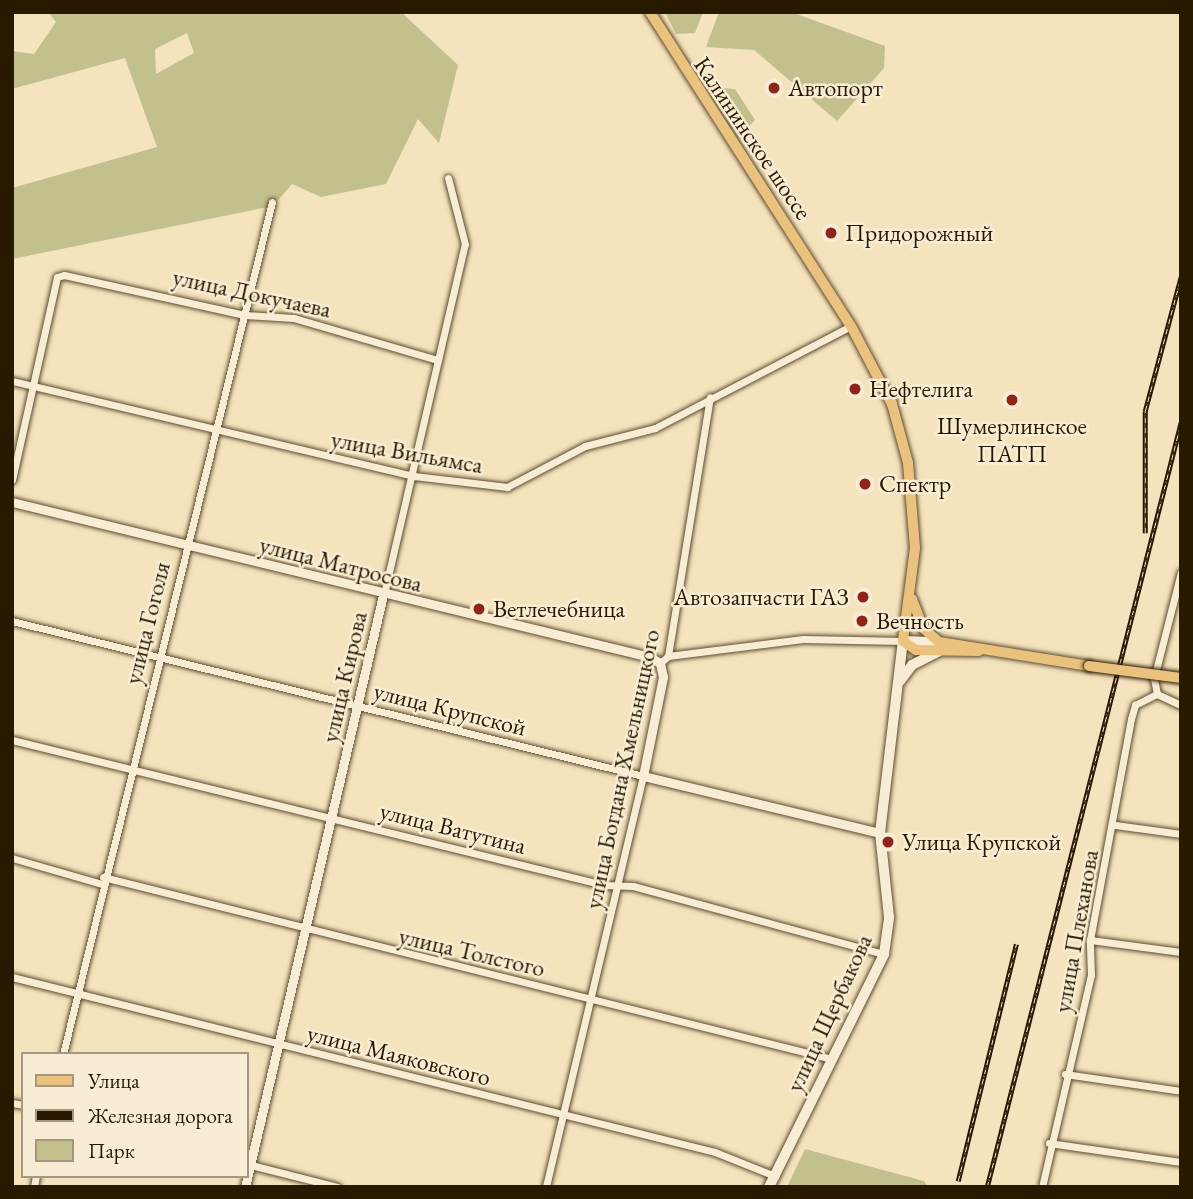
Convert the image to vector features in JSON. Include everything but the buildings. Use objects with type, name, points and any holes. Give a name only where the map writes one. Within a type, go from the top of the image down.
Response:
[{"type":"main road","name":"Калининское шоссе","points":[[649,12],[881,377],[904,440],[915,548],[912,589],[903,641]]},
{"type":"main road","points":[[912,589],[919,620],[940,646]]},
{"type":"main road","points":[[903,641],[916,650],[940,646],[1181,678]]},
{"type":"main road","name":"улица Щербакова","points":[[769,1187],[884,954],[889,917],[880,833],[903,641]]},
{"type":"main road","points":[[895,692],[912,665],[940,646]]},
{"type":"street","name":"улица Кирова","points":[[248,1165],[306,929],[356,706],[414,477],[465,244],[448,178]]},
{"type":"street","name":"улица Гоголя","points":[[63,1052],[103,880],[272,202]]},
{"type":"street","name":"улица Докучаева","points":[[35,387],[57,278],[79,275],[245,315],[294,318],[438,360]]},
{"type":"street","name":"улица Вильямса","points":[[12,381],[215,433],[414,477],[507,487],[585,446],[655,428],[710,397],[851,326]]},
{"type":"street","points":[[12,480],[35,387]]},
{"type":"street","name":"улица Богдана Хмельницкого","points":[[546,1187],[643,775],[663,677],[660,663],[668,656],[710,397]]},
{"type":"street","name":"улица Матросова","points":[[12,502],[660,663]]},
{"type":"street","points":[[1181,572],[1154,677],[1157,694],[1181,705]]},
{"type":"street","name":"улица Крупской","points":[[12,621],[880,833]]},
{"type":"street","points":[[668,656],[803,639],[903,641]]},
{"type":"street","name":"улица Плеханова","points":[[1042,1187],[1049,1143],[1091,975],[1090,940],[1115,825],[1135,705],[1157,694]]},
{"type":"street","name":"улица Ватутина","points":[[12,740],[618,886],[884,954]]},
{"type":"street","points":[[1115,825],[1181,834]]},
{"type":"street","name":"улица Толстого","points":[[12,858],[832,1059]]},
{"type":"street","points":[[1090,940],[1181,952]]},
{"type":"street","name":"улица Маяковского","points":[[12,977],[278,1046],[715,1152],[775,1176]]},
{"type":"street","points":[[1065,1074],[1181,1091]]},
{"type":"street","points":[[1049,1143],[1181,1162]]},
{"type":"street","points":[[248,1165],[337,1187]]},
{"type":"green space","points":[[48,12],[401,12],[458,65],[439,143],[418,119],[386,184],[321,197],[292,184],[273,206],[12,259],[12,188],[157,147],[125,58],[12,89],[12,51],[34,54],[56,22]],"holes":[[[187,33],[194,53],[156,74],[155,49]]]},
{"type":"green space","points":[[665,12],[703,12],[695,33],[676,34]]},
{"type":"green space","points":[[719,12],[791,12],[885,46],[884,68],[837,121],[754,50],[706,47]]},
{"type":"green space","points":[[721,88],[735,89],[755,120],[738,139],[709,97]]},
{"type":"green space","points":[[805,1149],[924,1181],[928,1187],[787,1187]]},
{"type":"railway","points":[[1145,533],[1145,411],[1181,277]]},
{"type":"railway","points":[[987,1187],[1181,422]]},
{"type":"railway","points":[[958,1181],[1016,944]]},
{"type":"place","name":"Автопорт","points":[[774,88]]},
{"type":"place","name":"Придорожный","points":[[831,233]]},
{"type":"place","name":"Нефтелига","points":[[855,389]]},
{"type":"place","name":"Шумерлинское ПАТП","points":[[1012,400]]},
{"type":"place","name":"Спектр","points":[[865,484]]},
{"type":"place","name":"Автозапчасти ГАЗ","points":[[863,597]]},
{"type":"place","name":"Ветлечебница","points":[[479,609]]},
{"type":"place","name":"Вечность","points":[[862,621]]},
{"type":"place","name":"Улица Крупской","points":[[888,842]]}]
